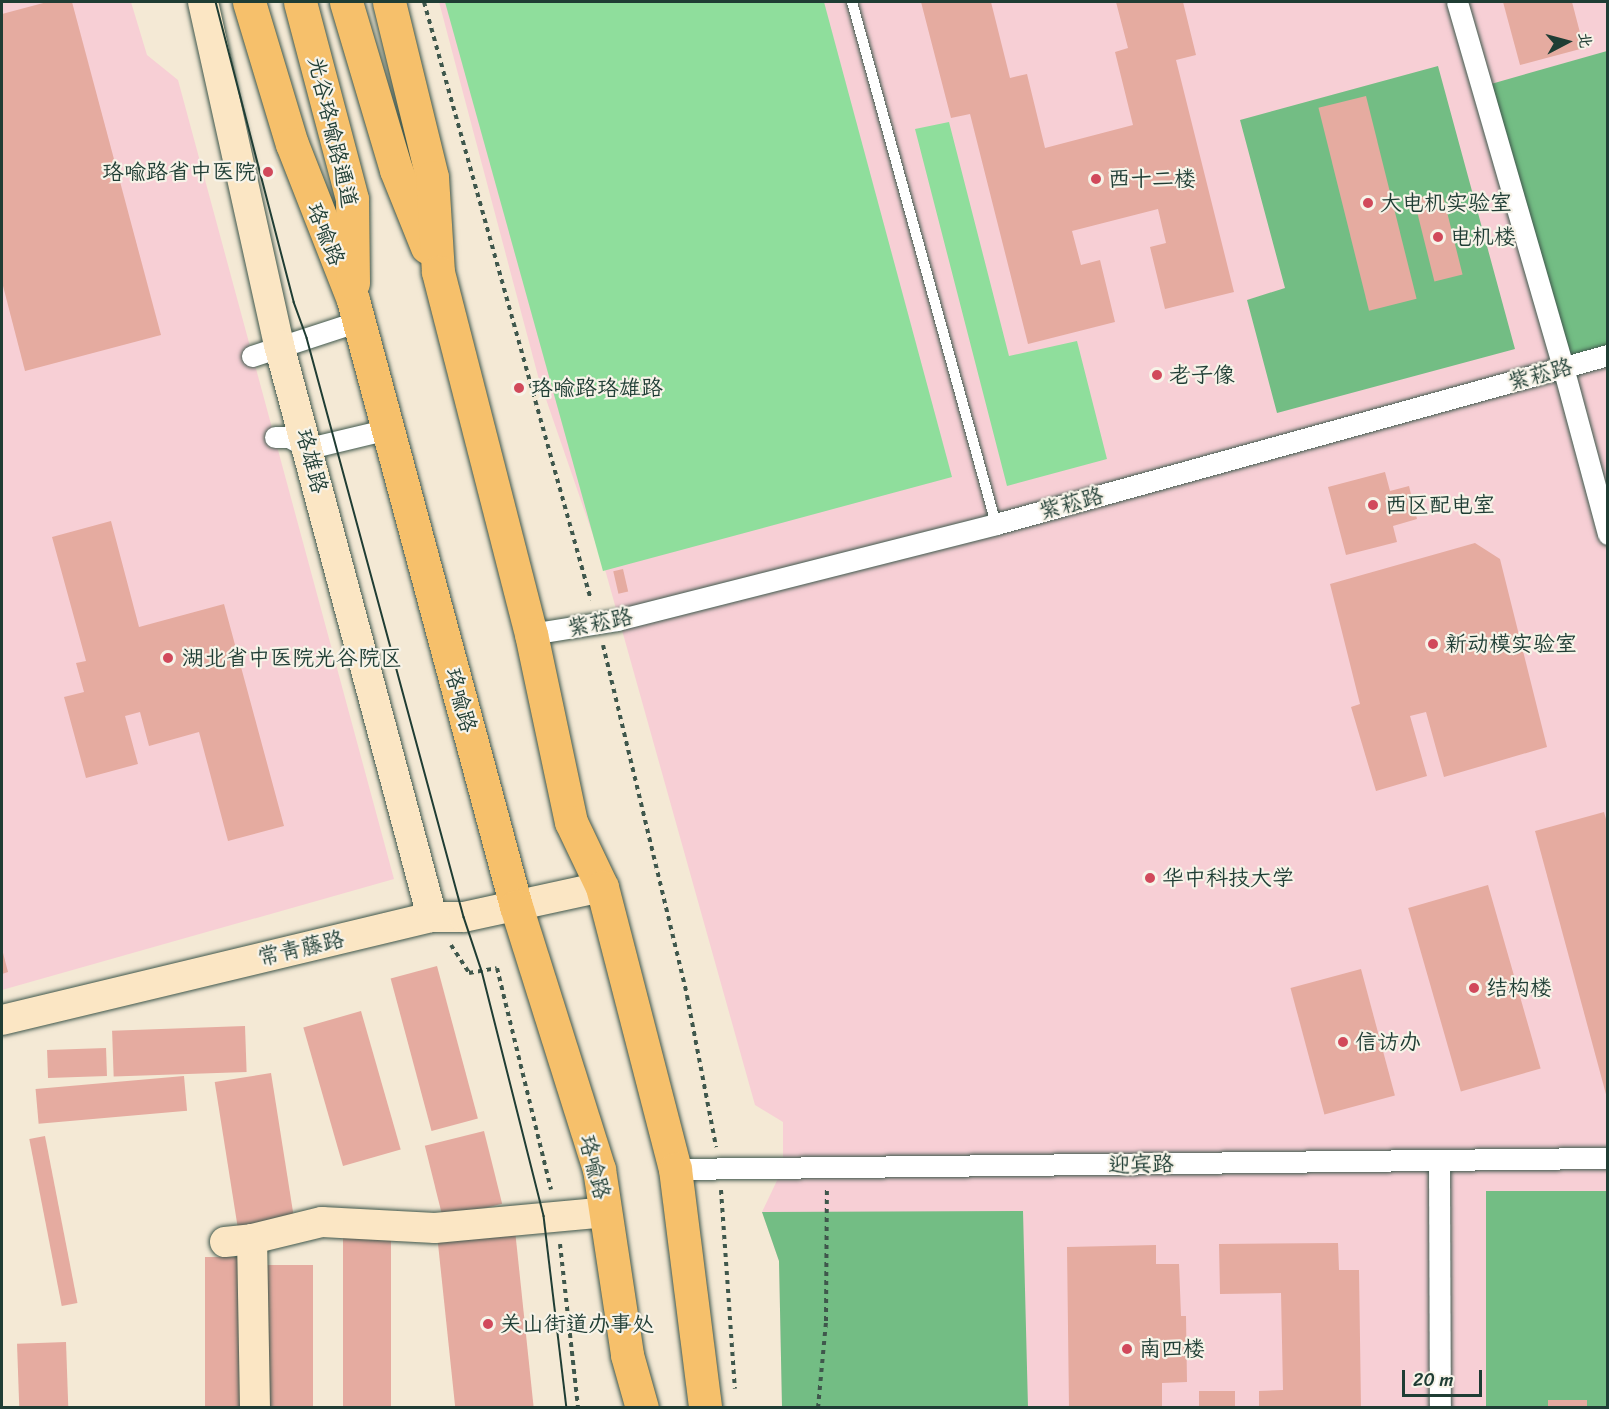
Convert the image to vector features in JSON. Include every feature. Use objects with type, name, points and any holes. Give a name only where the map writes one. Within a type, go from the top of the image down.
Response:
[{"type":"highway","name":"珞喻路","points":[[249,2],[292,144],[356,311],[516,906],[599,1169],[627,1355],[642,1407]]},
{"type":"highway","name":"光谷珞喻路通道","points":[[300,2],[352,199],[356,311]]},
{"type":"highway","name":"光谷珞喻路通道","points":[[346,2],[396,170],[438,272]]},
{"type":"highway","points":[[389,2],[432,177],[438,272],[531,634],[571,822],[602,887],[675,1170],[705,1407]]},
{"type":"street","name":"珞雄路","points":[[203,2],[266,350],[309,448],[432,917]]},
{"type":"street","points":[[1457,2],[1563,367],[1608,534]]},
{"type":"street","points":[[266,350],[356,311]]},
{"type":"street","name":"紫菘路","points":[[531,634],[598,624],[996,524],[1608,355]]},
{"type":"street","points":[[274,437],[289,437],[309,448],[388,429]]},
{"type":"street","name":"常青藤路","points":[[2,1020],[432,917],[464,917],[602,887]]},
{"type":"street","name":"迎宾路","points":[[675,1170],[720,1167],[1608,1158]]},
{"type":"street","points":[[1439,1160],[1440,1407]]},
{"type":"street","points":[[255,1407],[239,1240],[322,1222],[435,1228],[606,1212]]},
{"type":"lane","points":[[852,2],[996,524]]},
{"type":"path","points":[[424,2],[598,624],[687,996],[720,1167],[735,1396]]},
{"type":"path","points":[[432,917],[469,973],[497,968],[557,1216],[578,1407]]},
{"type":"path","points":[[818,1407],[827,1310],[826,1167]]},
{"type":"shaded area","name":"湖北省中医院光谷院区","points":[[2,2],[131,2],[147,55],[178,80],[394,879],[2,990]]},
{"type":"shaded area","name":"华中科技大学","points":[[439,2],[1607,2],[1607,1407],[782,1407],[779,1261],[762,1212],[783,1168],[783,1122],[755,1105],[606,573],[538,376]]},
{"type":"green space","points":[[445,2],[824,2],[952,477],[603,571]]},
{"type":"green space","points":[[1607,51],[1607,345],[1569,356],[1491,84]]},
{"type":"green space","points":[[1438,66],[1515,349],[1277,413],[1247,300],[1285,288],[1240,120]]},
{"type":"green space","points":[[949,122],[1009,356],[1077,341],[1107,459],[1007,486],[915,129]]},
{"type":"green space","points":[[1486,1191],[1607,1191],[1607,1407],[1486,1407]]},
{"type":"green space","points":[[1023,1211],[1028,1407],[782,1407],[779,1261],[762,1212]]},
{"type":"building","points":[[47,2],[72,2],[161,335],[25,371],[2,282],[2,14]]},
{"type":"building","name":"西十二楼","points":[[921,2],[991,2],[1010,78],[1027,74],[1045,148],[1133,125],[1115,52],[1128,48],[1116,2],[1183,2],[1196,55],[1176,60],[1234,292],[1165,309],[1150,247],[1166,243],[1158,209],[1072,231],[1081,265],[1100,260],[1115,322],[1028,344],[970,114],[951,118]]},
{"type":"building","points":[[1503,2],[1572,2],[1584,48],[1520,65]]},
{"type":"building","name":"大电机实验室","points":[[1366,96],[1417,299],[1369,311],[1318,108]]},
{"type":"building","name":"电机楼","points":[[1442,192],[1463,274],[1434,281],[1414,199]]},
{"type":"building","name":"西区配电室","points":[[1385,472],[1390,491],[1409,486],[1417,519],[1393,526],[1397,542],[1346,555],[1328,487]]},
{"type":"building","points":[[111,521],[139,627],[224,604],[284,826],[228,841],[199,732],[149,746],[140,712],[125,716],[138,764],[86,778],[64,697],[84,692],[76,663],[86,661],[52,537]]},
{"type":"building","name":"新动模实验室","points":[[1475,543],[1500,559],[1547,747],[1444,777],[1426,712],[1410,716],[1427,776],[1376,791],[1351,707],[1360,704],[1330,584]]},
{"type":"building","points":[[623,569],[628,591],[618,594],[613,571]]},
{"type":"building","points":[[1604,812],[1608,826],[1607,1098],[1535,831]]},
{"type":"building","name":"结构楼","points":[[1488,885],[1541,1069],[1461,1091],[1408,908]]},
{"type":"building","points":[[2,949],[8,972],[2,974]]},
{"type":"building","points":[[437,966],[478,1119],[432,1131],[391,978]]},
{"type":"building","name":"信访办","points":[[1361,969],[1395,1096],[1324,1114],[1290,988]]},
{"type":"building","points":[[361,1011],[401,1149],[343,1166],[303,1028]]},
{"type":"building","points":[[245,1026],[247,1072],[114,1077],[112,1031]]},
{"type":"building","points":[[106,1048],[107,1076],[48,1078],[47,1050]]},
{"type":"building","points":[[271,1073],[295,1226],[239,1235],[215,1082]]},
{"type":"building","points":[[184,1076],[187,1111],[39,1124],[36,1089]]},
{"type":"building","points":[[484,1131],[502,1204],[443,1219],[425,1146]]},
{"type":"building","points":[[45,1136],[77,1303],[62,1306],[29,1139]]},
{"type":"building","points":[[515,1230],[534,1408],[455,1408],[437,1238]]},
{"type":"building","points":[[343,1235],[391,1235],[391,1408],[343,1408]]},
{"type":"building","name":"南四楼","points":[[1338,1243],[1339,1270],[1359,1270],[1361,1408],[1259,1408],[1259,1391],[1283,1390],[1281,1293],[1220,1294],[1219,1244]]},
{"type":"building","name":"南四楼","points":[[1156,1245],[1156,1264],[1179,1264],[1181,1316],[1186,1316],[1187,1382],[1162,1383],[1162,1408],[1069,1408],[1067,1247]]},
{"type":"building","points":[[205,1257],[241,1257],[241,1408],[205,1408]]},
{"type":"building","points":[[266,1265],[313,1265],[313,1408],[266,1408]]},
{"type":"building","points":[[66,1342],[68,1408],[19,1408],[17,1344]]},
{"type":"building","name":"南四楼","points":[[1199,1391],[1235,1391],[1235,1408],[1199,1408]]},
{"type":"building","points":[[1548,1400],[1587,1400],[1587,1408],[1548,1408]]},
{"type":"tram line","points":[[216,2],[294,302],[307,338],[464,917],[482,971],[544,1216],[567,1408]]},
{"type":"place","name":"珞喻路省中医院","points":[[268,172]]},
{"type":"place","name":"西十二楼","points":[[1096,179]]},
{"type":"place","name":"大电机实验室","points":[[1368,203]]},
{"type":"place","name":"电机楼","points":[[1438,237]]},
{"type":"place","name":"老子像","points":[[1157,375]]},
{"type":"place","name":"珞喻路珞雄路","points":[[519,388]]},
{"type":"place","name":"西区配电室","points":[[1373,505]]},
{"type":"place","name":"新动模实验室","points":[[1433,644]]},
{"type":"place","name":"湖北省中医院光谷院区","points":[[168,658]]},
{"type":"place","name":"华中科技大学","points":[[1150,878]]},
{"type":"place","name":"结构楼","points":[[1474,988]]},
{"type":"place","name":"信访办","points":[[1343,1042]]},
{"type":"place","name":"关山街道办事处","points":[[488,1324]]},
{"type":"place","name":"南四楼","points":[[1127,1349]]}]
